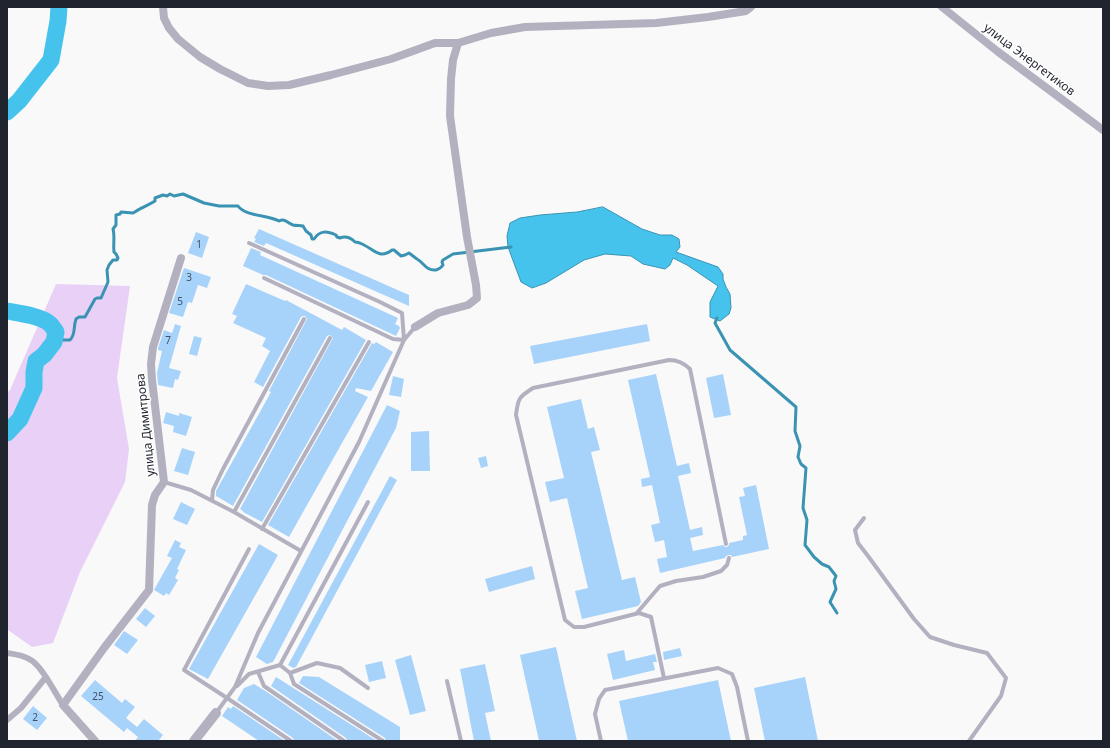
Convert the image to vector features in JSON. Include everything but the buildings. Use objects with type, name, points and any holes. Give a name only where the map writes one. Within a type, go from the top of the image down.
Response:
[{"type":"street","points":[[163,7],[164,18],[169,28],[178,39],[200,57],[248,83],[268,86],[289,85],[330,75],[391,59],[435,43],[458,43],[491,33],[525,27],[656,23],[746,11],[751,7]]},
{"type":"street","name":"улица Энергетиков","points":[[942,7],[997,51],[1103,130]]},
{"type":"street","points":[[415,327],[438,313],[468,305],[477,298],[450,116],[453,60],[458,43]]},
{"type":"street","name":"улица Димитрова","points":[[63,705],[104,648],[149,590],[152,505],[154,495],[164,482],[151,364],[153,347],[182,258]]},
{"type":"street","points":[[7,653],[30,659],[46,677],[63,705],[95,741]]},
{"type":"street","points":[[7,720],[21,708],[46,677]]},
{"type":"street","points":[[194,741],[216,713]]},
{"type":"lane","points":[[249,243],[402,313],[404,340]]},
{"type":"lane","points":[[264,278],[393,339],[404,340]]},
{"type":"lane","points":[[212,500],[213,490],[223,469],[304,319]]},
{"type":"lane","points":[[235,687],[258,633],[359,442],[404,340],[415,327]]},
{"type":"lane","points":[[234,512],[330,338]]},
{"type":"lane","points":[[262,529],[369,342]]},
{"type":"lane","points":[[664,678],[651,617],[639,613],[584,627],[574,627],[565,620],[516,415],[517,403],[521,395],[533,388],[662,361],[676,360],[683,363],[690,369],[726,544]]},
{"type":"lane","points":[[164,482],[192,490],[212,500],[301,551]]},
{"type":"lane","points":[[216,713],[235,687],[249,674],[280,666],[368,502]]},
{"type":"lane","points":[[864,518],[855,530],[858,543],[914,619],[930,637],[954,645],[987,653],[1006,678],[1001,696],[968,741]]},
{"type":"lane","points":[[249,549],[184,670],[290,741]]},
{"type":"lane","points":[[636,614],[660,586],[676,580],[703,576],[721,571],[727,565],[729,558]]},
{"type":"lane","points":[[290,673],[317,663],[340,668],[368,688]]},
{"type":"lane","points":[[280,666],[290,673],[294,684],[383,741]]},
{"type":"lane","points":[[601,741],[595,714],[599,699],[605,690],[718,668],[732,674],[737,687],[748,741]]},
{"type":"lane","points":[[258,672],[264,686],[344,741]]},
{"type":"lane","points":[[447,681],[460,741]]},
{"type":"shaded area","points":[[56,284],[130,286],[117,378],[129,449],[125,482],[80,572],[53,643],[32,647],[8,630],[7,393],[10,390]]},
{"type":"water","points":[[603,207],[642,229],[660,235],[672,235],[679,239],[680,247],[676,252],[718,267],[723,274],[723,279],[730,294],[731,308],[729,314],[720,321],[710,317],[710,302],[718,286],[687,265],[673,258],[670,265],[665,269],[643,264],[631,256],[605,254],[584,260],[546,283],[532,288],[521,282],[508,247],[507,236],[510,223],[520,218],[577,212]]},
{"type":"waterway","points":[[7,112],[19,101],[51,60],[59,7]]},
{"type":"waterway","points":[[56,332],[63,340],[70,340],[74,333],[76,319],[79,317],[85,317],[95,299],[101,298],[108,282],[107,270],[109,265],[113,260],[117,260],[118,258],[114,252],[113,229],[116,225],[116,215],[120,214],[121,212],[133,213],[155,201],[155,198],[163,195],[167,196],[170,194],[174,196],[183,194],[204,203],[219,206],[238,206],[251,214],[279,221],[284,220],[293,225],[303,226],[311,235],[312,239],[321,233],[327,232],[340,238],[349,238],[381,254],[388,253],[392,250],[401,256],[409,253],[427,268],[433,270],[440,268],[443,265],[443,260],[453,254],[511,247]]},
{"type":"waterway","points":[[7,311],[30,315],[46,321],[56,332],[54,342],[44,355],[36,361],[34,388],[20,419],[7,433]]},
{"type":"waterway","points":[[717,318],[715,323],[730,350],[796,407],[795,431],[800,446],[798,457],[801,464],[806,468],[803,508],[807,520],[805,545],[814,557],[822,564],[829,567],[836,576],[834,581],[836,589],[830,602],[837,613]]}]
